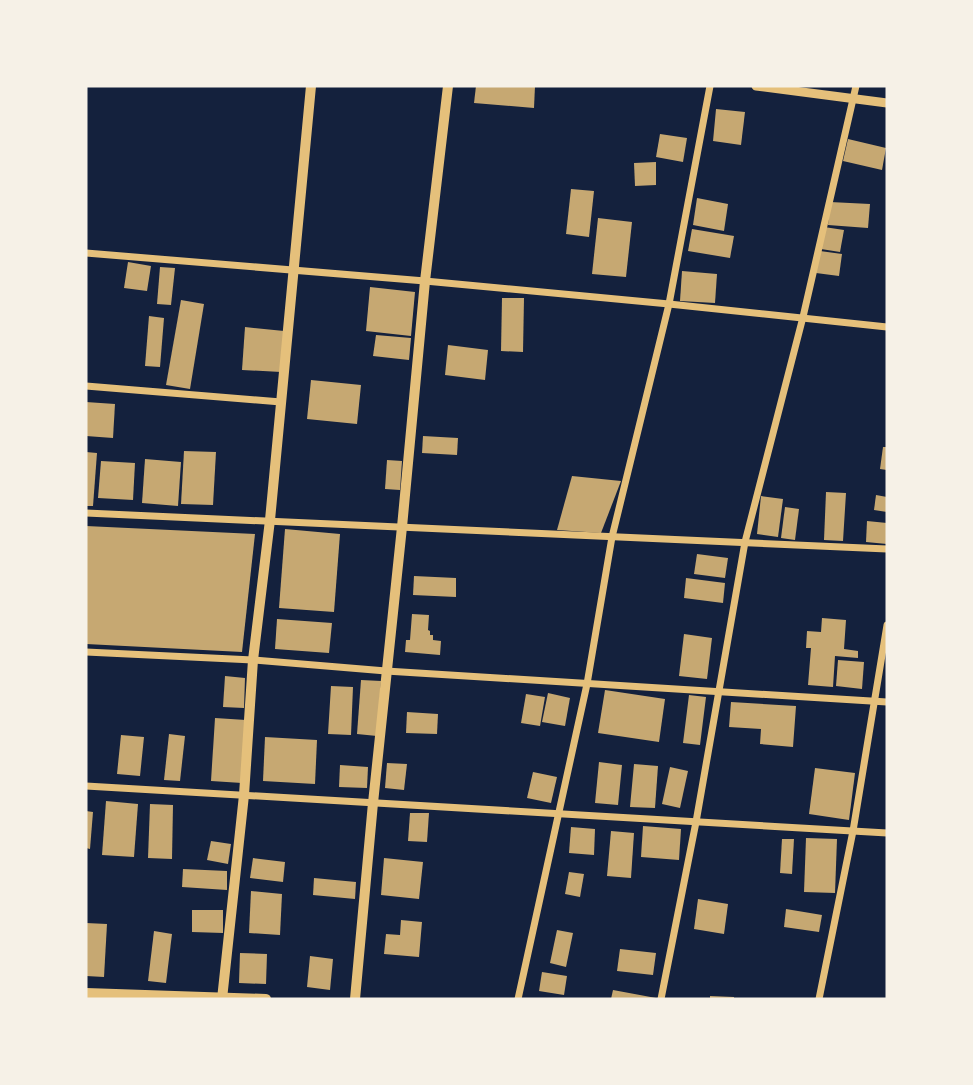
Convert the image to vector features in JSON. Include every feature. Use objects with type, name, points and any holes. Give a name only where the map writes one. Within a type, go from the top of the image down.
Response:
[{"type":"main road","points":[[223,998],[244,795],[253,660],[270,520],[311,86]]},
{"type":"main road","points":[[355,999],[425,281],[448,86]]},
{"type":"main road","points":[[86,993],[266,999]]},
{"type":"street","points":[[518,999],[587,684],[612,537],[669,304],[710,86]]},
{"type":"street","points":[[756,86],[887,103]]},
{"type":"street","points":[[661,999],[696,822],[745,542],[803,317],[856,86]]},
{"type":"street","points":[[86,253],[425,281],[887,327]]},
{"type":"street","points":[[86,386],[281,402]]},
{"type":"street","points":[[86,513],[887,549]]},
{"type":"street","points":[[819,999],[853,831],[887,625]]},
{"type":"street","points":[[86,652],[253,660],[386,671],[887,702]]},
{"type":"street","points":[[86,786],[887,833]]},
{"type":"building","points":[[476,86],[535,86],[534,108],[474,103]]},
{"type":"building","points":[[716,109],[745,112],[741,145],[713,141]]},
{"type":"building","points":[[660,134],[687,138],[683,162],[656,157]]},
{"type":"building","points":[[848,139],[886,148],[882,170],[843,161]]},
{"type":"building","points":[[656,162],[656,185],[635,186],[634,163]]},
{"type":"building","points":[[571,189],[594,191],[589,237],[566,234]]},
{"type":"building","points":[[697,198],[728,204],[724,231],[693,225]]},
{"type":"building","points":[[830,202],[870,204],[868,228],[828,225]]},
{"type":"building","points":[[598,218],[632,222],[626,277],[592,274]]},
{"type":"building","points":[[824,227],[844,230],[840,252],[821,249]]},
{"type":"building","points":[[692,229],[734,236],[730,258],[688,251]]},
{"type":"building","points":[[820,251],[842,254],[839,276],[816,273]]},
{"type":"building","points":[[128,262],[151,266],[147,291],[124,288]]},
{"type":"building","points":[[160,267],[175,268],[171,305],[157,304]]},
{"type":"building","points":[[682,271],[717,274],[715,303],[680,301]]},
{"type":"building","points":[[370,287],[415,292],[411,336],[366,331]]},
{"type":"building","points":[[502,298],[524,298],[523,352],[501,351]]},
{"type":"building","points":[[181,300],[204,304],[190,389],[166,385]]},
{"type":"building","points":[[149,316],[164,318],[160,367],[145,366]]},
{"type":"building","points":[[245,327],[284,331],[281,372],[242,370]]},
{"type":"building","points":[[376,335],[411,338],[409,360],[373,356]]},
{"type":"building","points":[[448,345],[488,350],[485,380],[445,375]]},
{"type":"building","points":[[311,380],[361,385],[357,424],[307,419]]},
{"type":"building","points":[[86,402],[115,404],[113,438],[86,436]]},
{"type":"building","points":[[423,436],[458,438],[457,455],[422,453]]},
{"type":"building","points":[[883,447],[887,447],[887,470],[880,469]]},
{"type":"building","points":[[184,451],[216,452],[213,505],[181,504]]},
{"type":"building","points":[[86,452],[97,453],[93,506],[86,506]]},
{"type":"building","points":[[145,459],[181,462],[178,506],[142,503]]},
{"type":"building","points":[[387,460],[402,461],[400,490],[385,489]]},
{"type":"building","points":[[101,461],[135,463],[133,500],[98,498]]},
{"type":"building","points":[[572,476],[621,481],[601,533],[557,530]]},
{"type":"building","points":[[826,492],[846,493],[843,541],[824,540]]},
{"type":"building","points":[[876,495],[887,497],[887,512],[874,510]]},
{"type":"building","points":[[761,496],[783,499],[778,537],[757,534]]},
{"type":"building","points":[[785,507],[799,509],[795,540],[781,538]]},
{"type":"building","points":[[867,521],[887,523],[887,544],[866,542]]},
{"type":"building","points":[[86,526],[255,534],[242,652],[86,644]]},
{"type":"building","points":[[285,529],[340,534],[334,612],[279,608]]},
{"type":"building","points":[[697,554],[728,558],[725,578],[694,574]]},
{"type":"building","points":[[414,576],[456,578],[456,597],[413,595]]},
{"type":"building","points":[[686,578],[725,583],[723,603],[684,598]]},
{"type":"building","points":[[412,614],[429,615],[428,630],[430,635],[433,635],[433,640],[441,641],[440,655],[405,652],[406,640],[410,640]]},
{"type":"building","points":[[822,618],[846,620],[844,649],[858,651],[858,658],[835,656],[833,687],[808,685],[811,648],[806,648],[807,631],[821,632]]},
{"type":"building","points":[[277,619],[332,623],[329,653],[275,649]]},
{"type":"building","points":[[684,634],[712,638],[707,679],[679,676]]},
{"type":"building","points":[[838,660],[864,662],[862,689],[836,686]]},
{"type":"building","points":[[225,676],[245,678],[244,708],[223,707]]},
{"type":"building","points":[[361,680],[381,681],[377,736],[357,734]]},
{"type":"building","points":[[331,686],[353,687],[351,735],[328,734]]},
{"type":"building","points":[[605,690],[665,699],[659,742],[598,733]]},
{"type":"building","points":[[548,693],[570,698],[565,726],[542,722]]},
{"type":"building","points":[[526,694],[545,697],[540,726],[521,723]]},
{"type":"building","points":[[689,695],[706,697],[700,745],[683,743]]},
{"type":"building","points":[[731,702],[796,706],[793,747],[760,744],[761,729],[729,727]]},
{"type":"building","points":[[407,712],[438,714],[437,734],[406,733]]},
{"type":"building","points":[[215,718],[246,720],[242,783],[211,781]]},
{"type":"building","points":[[169,734],[185,736],[180,781],[164,780]]},
{"type":"building","points":[[121,735],[144,737],[140,776],[117,774]]},
{"type":"building","points":[[265,737],[317,740],[315,784],[263,781]]},
{"type":"building","points":[[599,762],[622,765],[618,805],[595,803]]},
{"type":"building","points":[[387,763],[407,764],[404,790],[385,788]]},
{"type":"building","points":[[634,764],[658,766],[655,808],[630,807]]},
{"type":"building","points":[[340,765],[368,767],[367,788],[339,787]]},
{"type":"building","points":[[670,767],[688,771],[680,808],[662,804]]},
{"type":"building","points":[[815,768],[855,773],[849,820],[809,814]]},
{"type":"building","points":[[533,772],[557,777],[551,803],[527,798]]},
{"type":"building","points":[[106,801],[138,804],[134,857],[102,855]]},
{"type":"building","points":[[150,804],[173,805],[172,859],[148,858]]},
{"type":"building","points":[[86,811],[93,812],[90,849],[86,848]]},
{"type":"building","points":[[410,813],[429,813],[427,842],[408,841]]},
{"type":"building","points":[[643,826],[681,829],[679,860],[641,857]]},
{"type":"building","points":[[571,827],[595,829],[594,855],[569,853]]},
{"type":"building","points":[[611,831],[634,833],[631,878],[607,876]]},
{"type":"building","points":[[806,838],[837,839],[835,893],[804,892]]},
{"type":"building","points":[[782,839],[794,839],[792,874],[780,873]]},
{"type":"building","points":[[211,841],[231,844],[228,864],[207,860]]},
{"type":"building","points":[[253,858],[285,862],[283,882],[250,878]]},
{"type":"building","points":[[384,858],[423,862],[419,899],[381,895]]},
{"type":"building","points":[[183,869],[227,871],[227,890],[182,887]]},
{"type":"building","points":[[569,872],[584,874],[580,897],[565,894]]},
{"type":"building","points":[[314,878],[356,882],[355,899],[313,895]]},
{"type":"building","points":[[251,891],[282,894],[280,935],[249,933]]},
{"type":"building","points":[[698,899],[728,904],[724,934],[694,929]]},
{"type":"building","points":[[786,909],[822,915],[819,932],[784,927]]},
{"type":"building","points":[[192,910],[223,910],[223,933],[192,932]]},
{"type":"building","points":[[401,920],[422,922],[419,957],[384,954],[386,934],[400,935]]},
{"type":"building","points":[[86,923],[107,924],[104,977],[86,976]]},
{"type":"building","points":[[557,930],[573,933],[566,967],[550,963]]},
{"type":"building","points":[[154,931],[172,934],[166,983],[148,981]]},
{"type":"building","points":[[620,949],[656,953],[653,975],[617,971]]},
{"type":"building","points":[[240,953],[267,954],[266,984],[239,983]]},
{"type":"building","points":[[310,956],[333,959],[330,990],[307,987]]},
{"type":"building","points":[[542,972],[567,976],[564,995],[539,991]]},
{"type":"building","points":[[613,990],[656,998],[656,999],[611,999]]},
{"type":"building","points":[[710,996],[734,997],[734,999],[710,999]]}]
